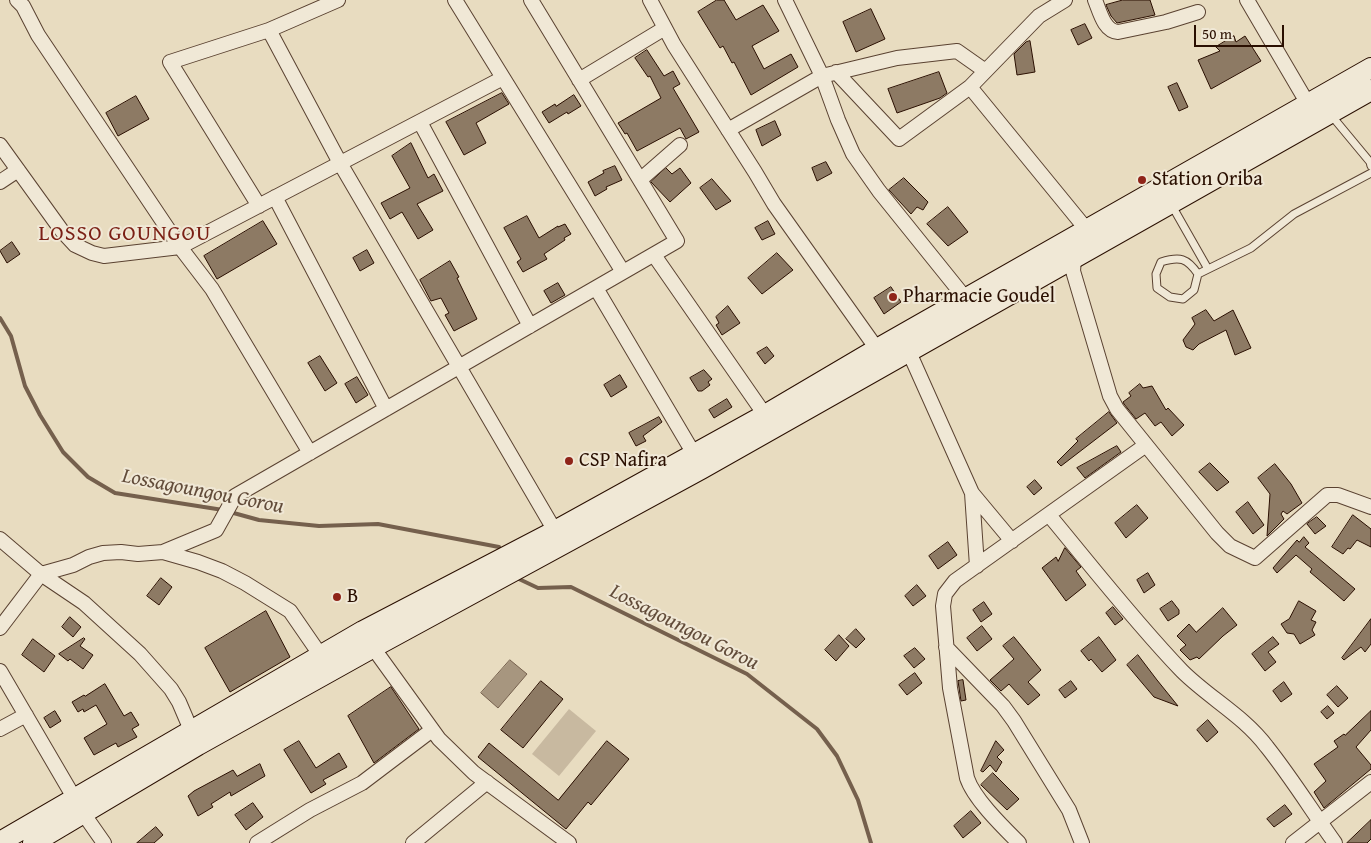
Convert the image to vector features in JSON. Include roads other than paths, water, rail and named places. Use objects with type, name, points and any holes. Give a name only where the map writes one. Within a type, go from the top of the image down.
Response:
[{"type":"main road","points":[[0,842],[79,806],[554,531],[765,415],[877,349],[1371,68]]},
{"type":"main road","points":[[194,738],[321,656],[368,639],[684,478],[1371,90]]},
{"type":"main road","points":[[33,843],[79,806]]},
{"type":"street","points":[[17,0],[38,35],[180,247],[212,289],[310,453]]},
{"type":"street","points":[[259,206],[170,62],[269,30],[338,0]]},
{"type":"street","points":[[456,0],[623,272]]},
{"type":"street","points":[[0,628],[41,574],[73,565],[103,553],[121,552],[138,554],[163,552],[216,530],[235,496],[677,241],[531,0]]},
{"type":"street","points":[[650,0],[674,45],[795,235],[877,349]]},
{"type":"street","points":[[785,0],[822,76],[853,154],[865,172],[966,299]]},
{"type":"street","points":[[836,72],[900,139],[970,86],[1039,16],[1065,0]]},
{"type":"street","points":[[1095,0],[1107,28],[1118,32],[1166,22],[1198,12]]},
{"type":"street","points":[[1247,0],[1308,104]]},
{"type":"street","points":[[580,80],[665,28]]},
{"type":"street","points":[[269,30],[340,164],[554,531]]},
{"type":"street","points":[[728,130],[822,76],[836,72],[897,58],[957,51],[984,70]]},
{"type":"street","points":[[0,145],[62,231],[75,245],[104,256],[180,247],[503,78]]},
{"type":"street","points":[[970,86],[1087,230]]},
{"type":"street","points":[[420,122],[530,326]]},
{"type":"street","points":[[640,180],[680,144]]},
{"type":"street","points":[[0,182],[18,170]]},
{"type":"street","points":[[275,197],[386,409]]},
{"type":"street","points":[[654,254],[765,415]]},
{"type":"street","points":[[1074,259],[1073,270],[1110,396],[1117,409],[1216,533],[1230,546],[1256,558],[1326,495],[1338,495],[1371,507]]},
{"type":"street","points":[[596,288],[694,454]]},
{"type":"street","points":[[909,352],[972,493],[1012,541]]},
{"type":"street","points":[[1019,843],[970,787],[950,688],[943,606],[945,594],[955,581],[1146,445]]},
{"type":"street","points":[[972,493],[977,566]]},
{"type":"street","points":[[1049,515],[1152,638],[1183,672],[1210,697],[1244,722],[1267,746],[1335,843]]},
{"type":"street","points":[[0,540],[41,574],[84,603],[140,654],[171,689],[179,702],[194,738]]},
{"type":"street","points":[[163,552],[198,562],[222,572],[245,583],[290,611],[321,656]]},
{"type":"street","points":[[368,639],[439,739],[487,782],[569,843]]},
{"type":"street","points":[[946,647],[1003,706],[1014,721],[1069,810],[1082,843]]},
{"type":"street","points":[[0,671],[79,806],[104,843]]},
{"type":"street","points":[[0,729],[26,715]]},
{"type":"street","points":[[257,843],[310,810],[362,782],[432,730]]},
{"type":"street","points":[[414,843],[487,782]]},
{"type":"street","points":[[1293,843],[1371,782]]},
{"type":"lane","points":[[1329,113],[1370,162],[1371,166]]},
{"type":"lane","points":[[1198,274],[1190,263],[1176,258],[1162,262],[1156,274],[1158,288],[1170,297],[1183,299],[1194,290],[1198,274],[1251,248],[1294,214],[1371,173]]},
{"type":"lane","points":[[1170,203],[1208,269]]},
{"type":"waterway","name":"Lossagoungou Gorou","points":[[0,318],[11,336],[25,386],[40,415],[63,452],[88,477],[115,493],[223,510]]},
{"type":"waterway","name":"Lossagoungou Gorou","points":[[230,512],[259,520],[319,526],[378,524],[499,547]]},
{"type":"waterway","name":"Lossagoungou Gorou","points":[[519,579],[538,588],[571,587],[747,674],[817,729],[837,756],[858,800],[871,843]]},
{"type":"place","name":"Station Oriba","points":[[1142,180]]},
{"type":"place","name":"Pharmacie Goudel","points":[[893,297]]},
{"type":"place","name":"CSP Nafira","points":[[569,461]]},
{"type":"place","name":"B","points":[[337,597]]},
{"type":"district","name":"LOSSO GOUNGOU","points":[[125,234]]}]
